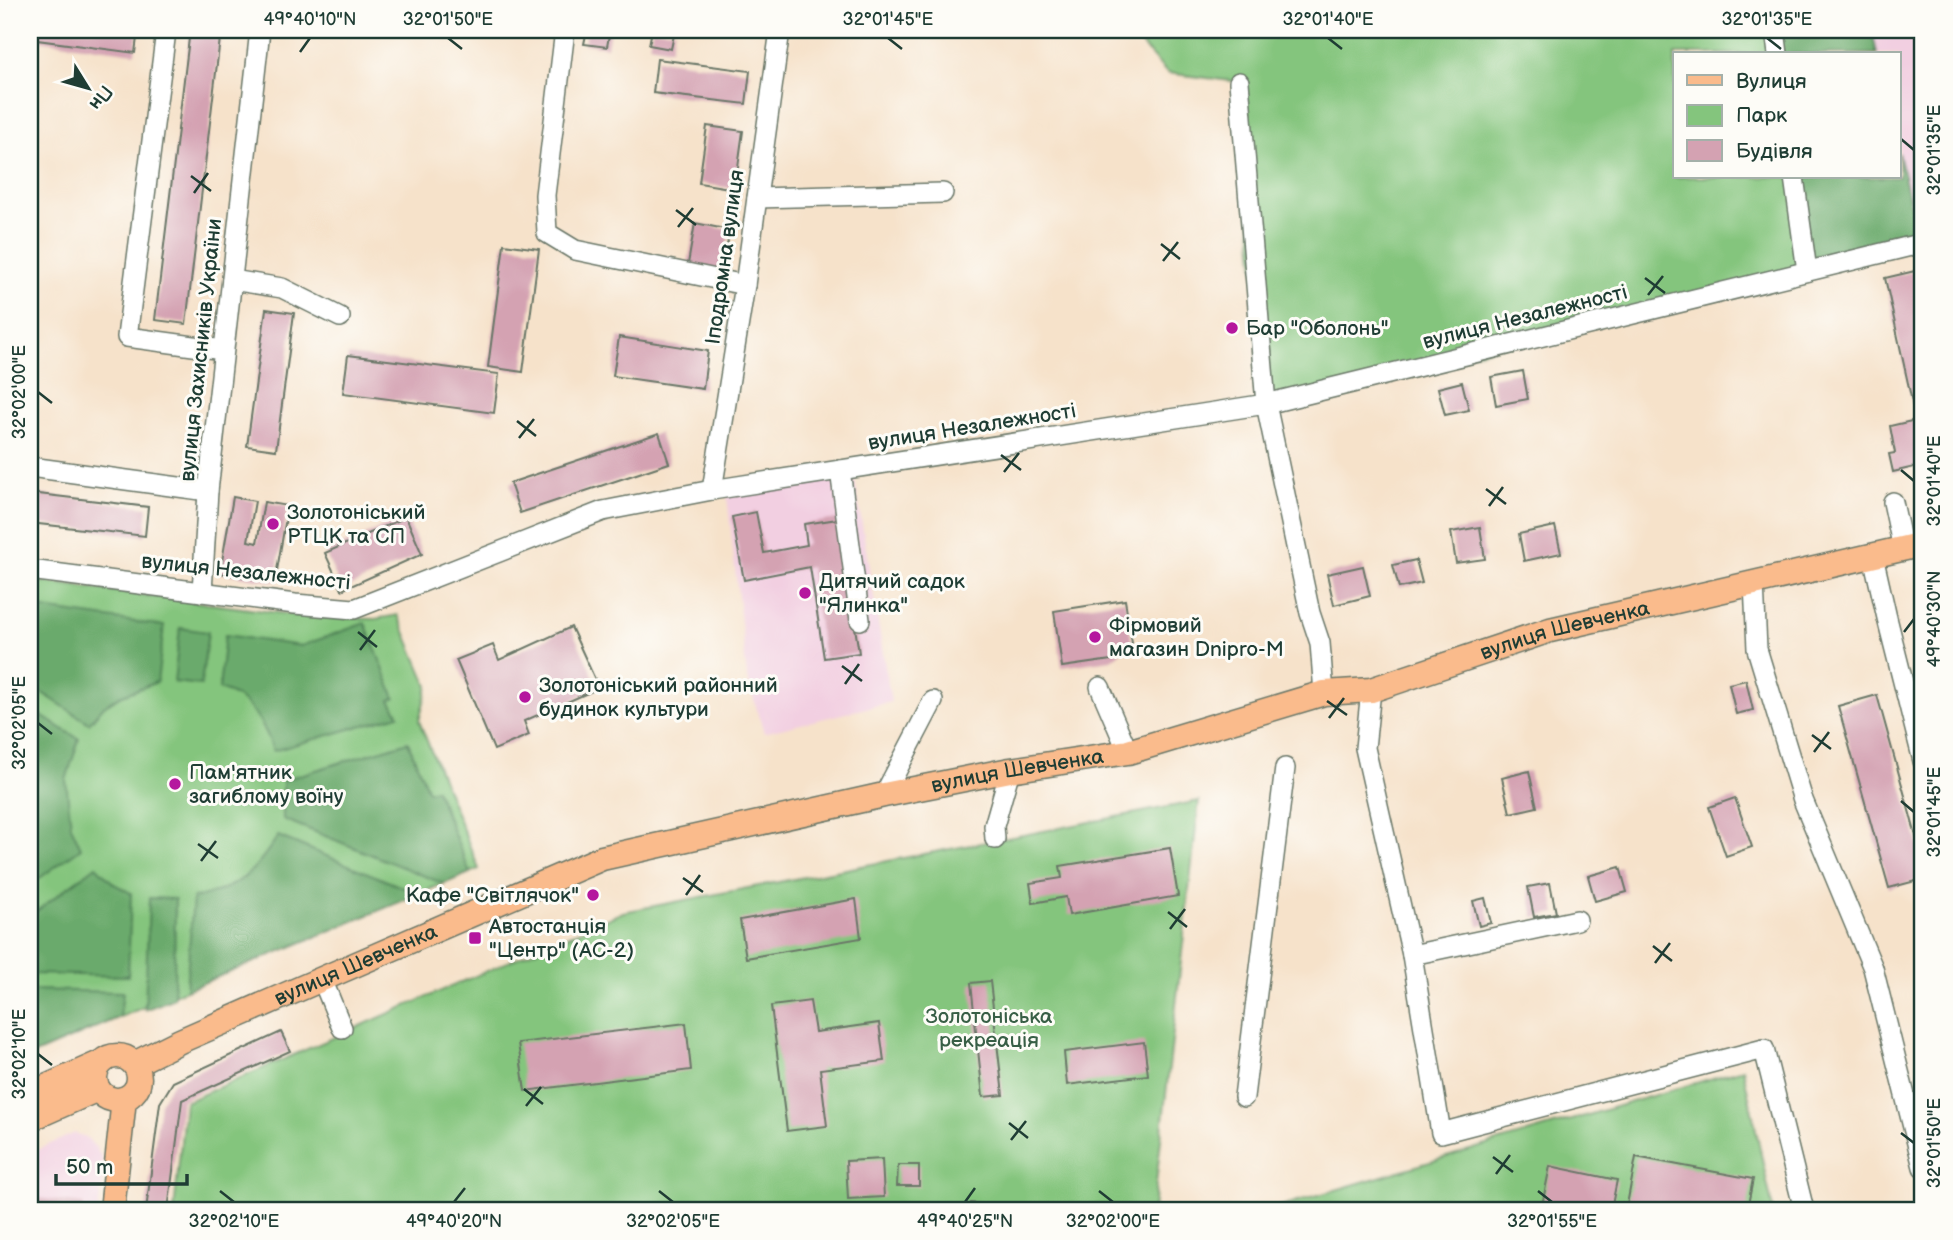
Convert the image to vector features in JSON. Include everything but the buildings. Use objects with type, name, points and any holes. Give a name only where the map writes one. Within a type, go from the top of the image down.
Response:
[{"type":"main road","name":"вулиця Шевченка","points":[[134,1064],[180,1041],[602,858],[884,795],[1010,770],[1128,752],[1324,693],[1371,690],[1550,630],[1913,546]]},
{"type":"main road","points":[[30,1094],[108,1058],[122,1056],[138,1070],[139,1084],[136,1090],[124,1099],[103,1095],[98,1089],[95,1075],[102,1062]]},
{"type":"main road","points":[[30,1119],[98,1089]]},
{"type":"main road","points":[[112,1210],[124,1099]]},
{"type":"street","name":"вулиця Захисників України","points":[[202,592],[208,491],[261,30]]},
{"type":"street","points":[[565,30],[545,195],[547,233],[575,250],[745,285]]},
{"type":"street","name":"Іподромна вулиця","points":[[712,489],[745,285],[780,30]]},
{"type":"street","points":[[1775,30],[1778,52]]},
{"type":"street","points":[[166,31],[127,337],[223,350]]},
{"type":"street","points":[[1240,82],[1266,404],[1310,613],[1320,643],[1324,693]]},
{"type":"street","points":[[1794,178],[1807,271]]},
{"type":"street","points":[[757,198],[943,193]]},
{"type":"street","name":"вулиця Незалежності","points":[[30,570],[354,609],[603,511],[712,489],[1266,404],[1923,243]]},
{"type":"street","points":[[232,280],[282,288],[340,317]]},
{"type":"street","points":[[30,467],[208,491]]},
{"type":"street","points":[[839,470],[860,620]]},
{"type":"street","points":[[1893,502],[1913,546]]},
{"type":"street","points":[[1873,556],[1923,761]]},
{"type":"street","points":[[1754,583],[1757,649],[1803,800],[1873,968],[1923,1167]]},
{"type":"street","points":[[1100,687],[1128,752]]},
{"type":"street","points":[[1371,690],[1365,748],[1412,955],[1441,1133],[1764,1049],[1804,1210]]},
{"type":"street","points":[[884,795],[933,701]]},
{"type":"street","points":[[1244,1097],[1285,768]]},
{"type":"street","points":[[995,839],[995,826],[1010,770]]},
{"type":"street","points":[[1412,955],[1577,920]]},
{"type":"street","points":[[321,979],[342,1028]]},
{"type":"shaded area","points":[[1872,30],[1923,30],[1923,243],[1919,244],[1900,158],[1900,52],[1877,52]]},
{"type":"shaded area","name":"Дитячий садок \"Ялинка\"","points":[[854,475],[891,702],[764,733],[747,677],[727,496]]},
{"type":"shaded area","points":[[75,1133],[87,1138],[102,1158],[103,1179],[98,1210],[30,1210],[30,1153]]},
{"type":"green space","points":[[1128,30],[1775,30],[1778,52],[1673,52],[1673,178],[1794,178],[1807,271],[1266,404],[1239,82],[1167,73]]},
{"type":"green space","points":[[1775,30],[1872,30],[1877,52],[1778,52]]},
{"type":"green space","points":[[1900,158],[1919,244],[1807,271],[1795,178],[1900,178]]},
{"type":"green space","points":[[30,580],[310,617],[375,619],[398,615],[428,686],[419,721],[479,869],[30,1056]]},
{"type":"green space","points":[[30,607],[164,626],[157,682],[120,696],[104,706],[89,723],[30,685]]},
{"type":"green space","points":[[365,623],[395,698],[390,700],[399,715],[273,751],[264,729],[246,704],[238,697],[219,689],[225,635],[301,646]]},
{"type":"green space","points":[[180,628],[208,632],[201,685],[174,682]]},
{"type":"green space","points":[[30,709],[79,739],[66,780],[71,826],[81,848],[30,885]]},
{"type":"green space","points":[[408,742],[428,791],[436,789],[470,873],[444,884],[283,819],[283,780]]},
{"type":"green space","name":"Золотоніська рекреація","points":[[1199,801],[1153,1210],[174,1210],[185,1102],[623,912]]},
{"type":"green space","points":[[278,836],[419,894],[186,990],[193,898],[222,890],[243,878]]},
{"type":"green space","points":[[96,866],[114,884],[131,893],[128,976],[30,974],[30,916]]},
{"type":"green space","points":[[149,898],[175,899],[174,998],[145,1010]]},
{"type":"green space","points":[[30,990],[123,992],[120,1017],[30,1056]]},
{"type":"green space","points":[[1743,1069],[1773,1210],[1268,1210]]},
{"type":"place","name":"Бар \"Оболонь\"","points":[[1232,328]]},
{"type":"place","name":"Золотоніський РТЦК та СП","points":[[273,524]]},
{"type":"place","name":"Дитячий садок \"Ялинка\"","points":[[805,593]]},
{"type":"place","name":"Фірмовий магазин Dnipro-M","points":[[1095,637]]},
{"type":"place","name":"Золотоніський районний будинок культури","points":[[525,697]]},
{"type":"place","name":"Пам'ятник загиблому воїну","points":[[175,784]]},
{"type":"place","name":"Кафе \"Світлячок\"","points":[[593,895]]},
{"type":"place","name":"Автостанція \"Центр\" (АС-2)","points":[[475,938]]}]
